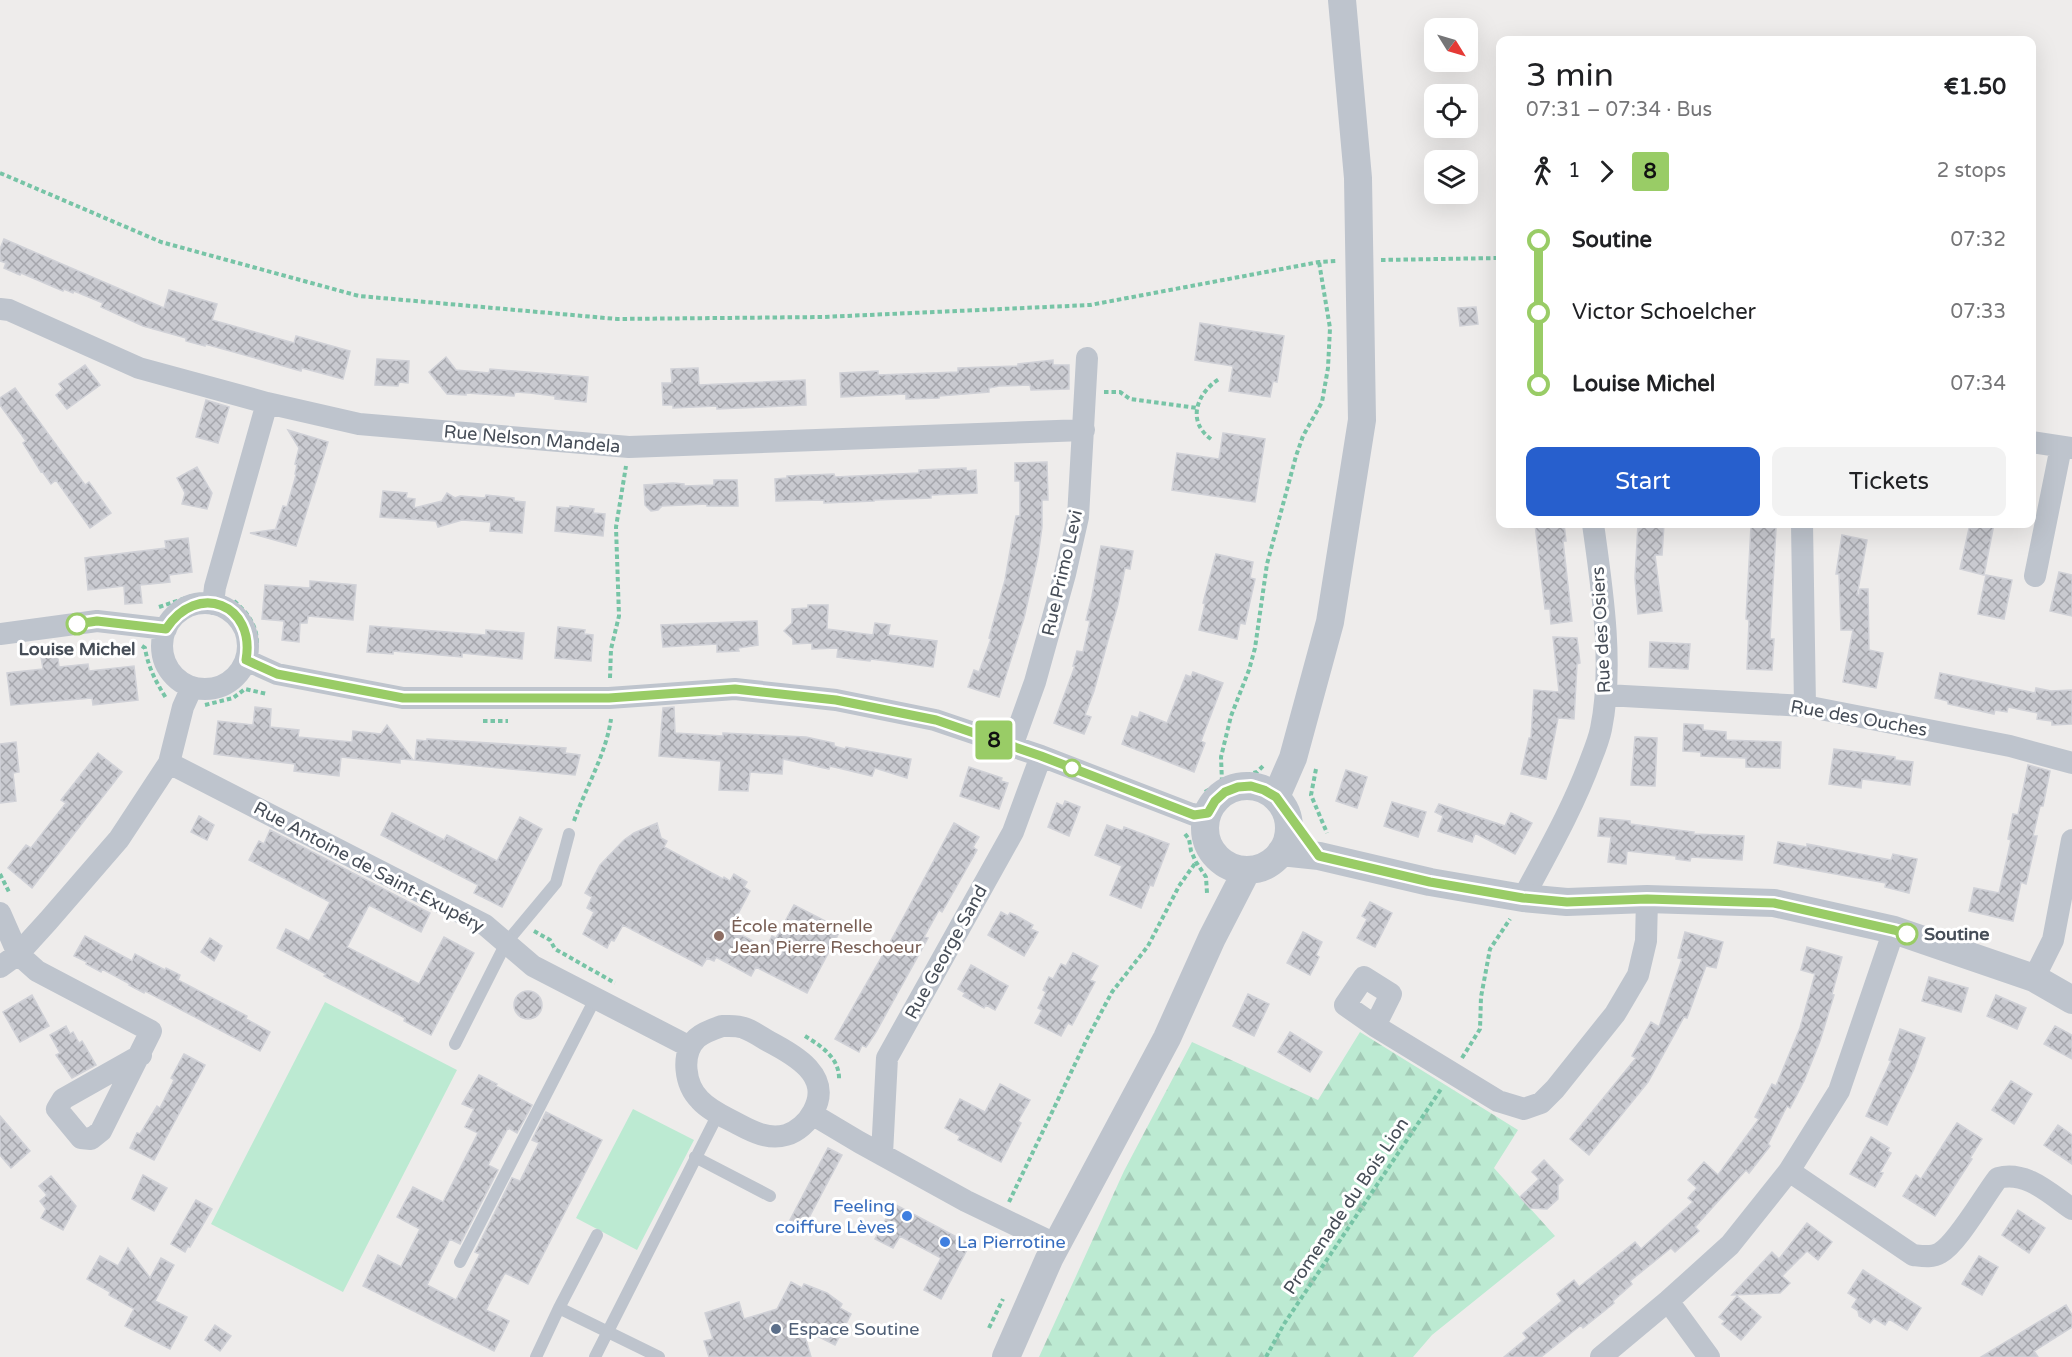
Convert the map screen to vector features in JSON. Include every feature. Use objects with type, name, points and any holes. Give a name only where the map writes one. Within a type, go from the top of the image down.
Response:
[{"type":"street","points":[[1205,803],[1207,840],[1212,852],[1222,861],[1234,868],[1247,870],[1260,868],[1281,852],[1288,834],[1281,805],[1330,622],[1362,420],[1358,178],[1342,0]]},
{"type":"street","name":"Rue Nelson Mandela","points":[[0,309],[9,310],[139,368],[267,403],[359,424],[629,447],[1084,430]]},
{"type":"street","name":"Rue Primo Levi","points":[[1012,746],[1035,682],[1078,517],[1087,358]]},
{"type":"street","points":[[267,403],[215,587],[227,609],[238,618],[246,631],[252,656],[277,674],[403,698],[606,697],[735,689],[825,699],[936,720],[1041,756],[1194,815],[1205,803],[1215,801],[1225,792],[1238,787],[1258,788],[1281,805],[1319,856]]},
{"type":"street","points":[[2035,576],[2067,448],[2036,443]]},
{"type":"street","name":"Rue des Osiers","points":[[1523,898],[1579,793],[1601,730],[1606,695],[1606,666],[1601,584],[1594,528]]},
{"type":"street","points":[[1802,528],[1805,706]]},
{"type":"street","points":[[0,968],[18,954],[119,839],[169,763],[175,700],[180,681],[170,670],[164,657],[162,642],[166,629],[174,616],[185,608],[222,598]]},
{"type":"street","points":[[0,634],[97,621],[166,629]]},
{"type":"street","points":[[175,700],[225,684],[240,672],[252,656]]},
{"type":"street","name":"Rue des Ouches","points":[[1606,695],[1805,706],[2010,746],[2072,763]]},
{"type":"street","name":"Rue George Sand","points":[[882,1154],[887,1058],[1013,832],[1041,756]]},
{"type":"street","name":"Rue Antoine de Saint-Exupéry","points":[[169,763],[485,925],[533,966],[690,1047]]},
{"type":"street","points":[[2034,978],[2053,940],[2072,840]]},
{"type":"street","points":[[1281,852],[1319,856],[1430,882],[1523,898],[1567,902],[1647,899],[1774,903],[1894,930],[2034,978],[2072,999]]},
{"type":"street","points":[[1006,1357],[1053,1252],[1167,1038],[1212,938],[1247,870]]},
{"type":"street","points":[[1375,1026],[1498,1101],[1524,1109],[1541,1103],[1555,1089],[1615,1014],[1638,975],[1646,941],[1647,899]]},
{"type":"street","points":[[0,913],[18,954],[37,971],[152,1031],[141,1055]]},
{"type":"street","points":[[1600,1357],[1668,1301],[1730,1245],[1789,1171],[1839,1091],[1894,930]]},
{"type":"street","points":[[722,1026],[735,1026],[745,1028],[795,1055],[803,1062],[816,1082],[817,1103],[812,1114],[797,1130],[785,1135],[770,1137],[718,1114],[698,1099],[692,1089],[686,1064],[690,1047],[709,1030],[722,1026]]},
{"type":"street","points":[[812,1114],[1053,1252]]},
{"type":"street","points":[[1789,1171],[1913,1255],[1925,1257],[1940,1254],[1954,1241],[1998,1178],[2008,1175],[2025,1178],[2072,1209]]},
{"type":"street","points":[[1668,1301],[1709,1357]]},
{"type":"lane","points":[[455,1044],[506,944],[556,884],[569,834]]},
{"type":"lane","points":[[460,1262],[595,999]]},
{"type":"lane","points":[[595,1357],[718,1114]]},
{"type":"lane","points":[[695,1157],[770,1196]]},
{"type":"lane","points":[[536,1357],[597,1235]]},
{"type":"lane","points":[[560,1308],[659,1357]]},
{"type":"path","points":[[0,173],[161,242],[359,296],[617,319],[823,317],[1090,305],[1319,262],[1496,258]]},
{"type":"path","points":[[1222,782],[1221,758],[1231,716],[1255,648],[1267,564],[1303,435],[1322,402],[1328,368],[1330,328],[1319,262]]},
{"type":"path","points":[[1211,439],[1201,429],[1197,408],[1203,393],[1210,384],[1219,379]]},
{"type":"path","points":[[1084,392],[1120,392],[1130,399],[1197,408]]},
{"type":"path","points":[[606,697],[611,649],[620,616],[616,527],[629,447]]},
{"type":"path","points":[[222,598],[233,601],[242,608],[257,630],[252,656]]},
{"type":"path","points":[[137,642],[145,648],[148,665],[175,700],[200,706],[233,698],[245,689],[273,695]]},
{"type":"path","points":[[606,697],[620,676]]},
{"type":"path","points":[[569,834],[584,792],[609,738],[611,716],[598,678]]},
{"type":"path","points":[[472,720],[519,720]]},
{"type":"path","points":[[1205,803],[1222,782],[1257,772],[1268,759]]},
{"type":"path","points":[[1317,764],[1311,795],[1327,834],[1319,856]]},
{"type":"path","points":[[1176,831],[1185,834],[1189,839],[1196,862],[1206,877],[1206,900]]},
{"type":"path","points":[[1000,1198],[1008,1203],[1112,992],[1148,946],[1179,886],[1196,862]]},
{"type":"path","name":"Promenade du Bois Lion","points":[[1266,1357],[1284,1324],[1373,1188],[1453,1073],[1480,1029],[1480,997],[1491,949],[1523,898]]},
{"type":"path","points":[[524,925],[550,940],[555,949],[616,983]]},
{"type":"path","points":[[806,1036],[827,1050],[839,1072],[839,1083]]},
{"type":"path","points":[[989,1328],[1005,1296]]},
{"type":"green space","points":[[325,1002],[457,1070],[343,1292],[211,1224]]},
{"type":"green space","points":[[1360,1032],[1518,1130],[1494,1168],[1555,1236],[1432,1335],[1413,1357],[1039,1357],[1124,1171],[1192,1042],[1318,1100]]},
{"type":"green space","points":[[633,1109],[694,1140],[637,1250],[576,1218]]},
{"type":"building","points":[[4,239],[164,308],[169,290],[217,304],[212,320],[294,343],[296,336],[350,351],[343,379],[302,368],[301,371],[205,344],[205,346],[186,341],[186,338],[143,326],[101,307],[103,303],[74,291],[73,293],[64,289],[63,291],[4,268],[6,263],[0,261],[0,249]]},
{"type":"building","points":[[1476,307],[1478,324],[1460,326],[1458,308]]},
{"type":"building","points":[[1200,323],[1284,336],[1277,382],[1273,381],[1270,397],[1229,391],[1233,366],[1195,360]]},
{"type":"building","points":[[446,357],[456,370],[489,373],[490,369],[588,377],[586,402],[515,392],[514,396],[447,394],[429,372]]},
{"type":"building","points":[[377,359],[409,361],[408,383],[399,382],[398,386],[375,385]]},
{"type":"building","points":[[1053,360],[1053,365],[1069,365],[1069,389],[1031,390],[1030,385],[999,386],[989,388],[989,392],[939,396],[939,398],[906,399],[906,394],[841,397],[840,373],[878,371],[878,375],[958,372],[958,368],[1018,366],[1018,364]]},
{"type":"building","points":[[85,365],[100,385],[67,409],[56,395],[63,389],[59,384]]},
{"type":"building","points":[[698,368],[699,385],[805,380],[806,405],[717,409],[717,406],[673,408],[673,405],[663,405],[662,383],[672,383],[671,369]]},
{"type":"building","points":[[15,388],[85,485],[89,482],[111,513],[90,528],[56,480],[51,484],[41,472],[23,443],[26,441],[0,405],[0,398]]},
{"type":"building","points":[[206,400],[229,407],[218,443],[196,437]]},
{"type":"building","points":[[288,430],[328,442],[296,546],[250,533],[278,529],[276,528],[283,506],[287,507],[296,475],[297,465],[295,464],[299,448]]},
{"type":"building","points":[[1223,433],[1265,439],[1255,502],[1172,490],[1177,453],[1219,459]]},
{"type":"building","points":[[1047,462],[1048,500],[1042,500],[1042,527],[1038,556],[1024,618],[999,697],[968,687],[974,670],[979,672],[991,639],[989,638],[1005,580],[1016,516],[1020,516],[1020,481],[1015,481],[1015,463]]},
{"type":"building","points":[[197,467],[212,493],[207,509],[182,504],[185,493],[177,478]]},
{"type":"building","points":[[966,468],[966,471],[976,470],[977,493],[931,495],[931,498],[824,503],[824,500],[776,501],[775,479],[787,478],[787,476],[834,474],[835,477]]},
{"type":"building","points":[[714,480],[737,480],[738,506],[707,506],[707,504],[662,506],[658,510],[651,511],[645,505],[644,485],[673,483],[684,484],[684,486],[714,485]]},
{"type":"building","points":[[383,491],[407,493],[406,498],[415,499],[414,508],[442,501],[447,493],[455,498],[460,496],[485,498],[486,495],[514,498],[514,501],[525,502],[522,533],[490,531],[491,522],[462,520],[438,527],[436,521],[380,517]]},
{"type":"building","points":[[570,506],[594,509],[593,513],[605,514],[603,536],[555,531],[557,507],[570,508]]},
{"type":"building","points":[[1535,528],[1564,528],[1566,541],[1563,541],[1572,621],[1551,624],[1550,609],[1545,609]]},
{"type":"building","points":[[1638,528],[1664,528],[1662,555],[1655,555],[1662,611],[1638,614],[1635,578]]},
{"type":"building","points":[[1751,528],[1776,528],[1770,639],[1774,639],[1772,670],[1747,669],[1749,620],[1746,619]]},
{"type":"building","points":[[1969,528],[1993,528],[1984,575],[1960,569]]},
{"type":"building","points":[[1842,535],[1867,540],[1857,595],[1860,589],[1868,589],[1869,650],[1883,653],[1876,688],[1843,682],[1853,630],[1841,630],[1839,574],[1836,574]]},
{"type":"building","points":[[188,538],[192,572],[169,575],[170,582],[140,585],[142,603],[125,604],[124,586],[88,590],[85,558],[166,548],[165,541]]},
{"type":"building","points":[[1101,546],[1133,551],[1130,569],[1125,568],[1118,604],[1085,715],[1091,717],[1084,734],[1054,723],[1075,666],[1073,666],[1077,651],[1083,652],[1090,621],[1086,620]]},
{"type":"building","points":[[1216,554],[1253,562],[1250,578],[1255,579],[1245,624],[1240,623],[1237,639],[1199,630],[1205,604],[1203,603]]},
{"type":"building","points":[[2059,572],[2072,575],[2072,616],[2050,611]]},
{"type":"building","points":[[1986,575],[2012,580],[2004,619],[1978,614]]},
{"type":"building","points":[[310,581],[356,585],[353,620],[308,616],[307,623],[300,623],[299,642],[282,640],[284,621],[262,619],[265,585],[310,588]]},
{"type":"building","points":[[808,605],[828,605],[827,629],[873,635],[875,623],[890,625],[888,635],[937,641],[933,667],[837,657],[838,648],[812,649],[812,643],[793,644],[793,639],[784,631],[792,623],[792,609],[808,608]]},
{"type":"building","points":[[757,621],[758,645],[738,648],[739,651],[717,652],[717,644],[663,647],[661,625]]},
{"type":"building","points":[[370,626],[486,635],[486,630],[524,633],[522,659],[462,653],[462,657],[393,651],[393,654],[367,652]]},
{"type":"building","points":[[558,627],[585,630],[584,634],[593,635],[591,661],[555,658]]},
{"type":"building","points":[[1553,637],[1577,638],[1580,663],[1577,664],[1574,719],[1558,718],[1546,779],[1521,774],[1529,738],[1531,738],[1534,690],[1559,692]]},
{"type":"building","points":[[1650,642],[1690,644],[1688,669],[1649,667]]},
{"type":"building","points":[[57,649],[59,667],[88,664],[89,671],[134,666],[138,700],[93,705],[92,698],[11,705],[7,673],[43,669],[40,651]]},
{"type":"building","points":[[1193,672],[1223,683],[1201,741],[1205,743],[1194,772],[1122,744],[1132,716],[1138,718],[1140,712],[1167,723],[1186,675],[1191,677]]},
{"type":"building","points":[[1940,673],[2035,693],[2036,688],[2051,691],[2072,690],[2072,724],[2052,725],[2052,721],[2037,719],[2038,713],[2008,707],[2007,712],[1995,710],[1994,714],[1948,704],[1948,701],[1935,698]]},
{"type":"building","points":[[255,707],[271,709],[270,727],[299,730],[298,737],[352,742],[353,731],[381,734],[387,725],[413,760],[400,759],[400,763],[341,757],[339,776],[294,771],[295,764],[214,754],[218,721],[253,725]]},
{"type":"building","points":[[674,707],[675,733],[806,737],[834,743],[834,746],[845,749],[846,747],[911,759],[907,778],[875,768],[872,776],[830,766],[829,769],[783,759],[782,774],[750,772],[748,791],[719,790],[721,761],[659,756],[663,708]]},
{"type":"building","points":[[1684,724],[1703,725],[1703,730],[1726,732],[1726,740],[1781,742],[1780,768],[1746,767],[1746,758],[1701,756],[1701,752],[1683,751]]},
{"type":"building","points":[[1635,737],[1657,738],[1655,786],[1631,785]]},
{"type":"building","points":[[427,739],[566,748],[565,753],[580,755],[575,775],[415,760],[417,740],[427,741]]},
{"type":"building","points":[[16,742],[19,772],[13,773],[16,801],[0,803],[0,744]]},
{"type":"building","points":[[1834,749],[1895,757],[1895,760],[1913,762],[1910,785],[1862,779],[1861,788],[1829,784]]},
{"type":"building","points":[[98,753],[122,772],[32,888],[8,868],[26,845],[31,848],[66,803],[61,800]]},
{"type":"building","points":[[2028,765],[2050,771],[2043,806],[2040,806],[2033,836],[2037,836],[2026,884],[2021,882],[2013,921],[1969,911],[1974,888],[1999,893],[2011,840],[2008,839],[2013,814],[2018,815]]},
{"type":"building","points":[[969,767],[1002,778],[1001,781],[1008,783],[999,809],[960,796]]},
{"type":"building","points":[[1346,770],[1367,777],[1357,808],[1336,801]]},
{"type":"building","points":[[1065,801],[1080,807],[1069,836],[1048,827],[1057,803],[1063,806]]},
{"type":"building","points":[[1392,802],[1426,812],[1418,837],[1384,826]]},
{"type":"building","points":[[1439,804],[1505,826],[1511,813],[1532,823],[1515,854],[1475,833],[1472,842],[1438,831],[1443,816],[1435,812]]},
{"type":"building","points":[[392,813],[444,840],[447,835],[497,861],[520,817],[542,829],[502,907],[474,893],[478,885],[381,835]]},
{"type":"building","points":[[199,816],[214,825],[207,840],[191,832]]},
{"type":"building","points":[[1600,818],[1694,832],[1693,834],[1744,836],[1742,860],[1691,857],[1690,861],[1676,859],[1676,856],[1627,851],[1626,864],[1608,862],[1611,837],[1598,836]]},
{"type":"building","points":[[657,823],[661,838],[667,841],[664,847],[723,879],[724,877],[730,881],[734,874],[747,882],[744,887],[750,891],[730,929],[766,948],[772,936],[776,938],[794,905],[841,929],[807,993],[756,967],[751,976],[716,957],[714,961],[707,958],[702,966],[623,925],[607,948],[583,934],[594,912],[587,908],[592,897],[585,893],[600,865],[624,840]]},
{"type":"building","points":[[954,823],[979,837],[973,847],[977,850],[942,912],[939,910],[924,937],[928,938],[876,1032],[866,1047],[862,1045],[859,1052],[835,1039]]},
{"type":"building","points":[[1107,825],[1123,831],[1124,827],[1169,844],[1153,886],[1150,885],[1141,908],[1110,895],[1122,866],[1095,855]]},
{"type":"building","points":[[270,830],[430,913],[421,932],[369,905],[347,947],[419,984],[444,937],[474,953],[431,1035],[404,1021],[405,1018],[324,976],[326,974],[277,948],[286,929],[309,941],[330,902],[249,860],[259,841],[264,844]]},
{"type":"building","points":[[1778,842],[1807,847],[1807,844],[1891,860],[1893,854],[1917,859],[1909,893],[1885,887],[1886,883],[1774,863]]},
{"type":"building","points":[[1370,902],[1392,913],[1375,947],[1357,938],[1367,919],[1362,916]]},
{"type":"building","points":[[1001,912],[1008,916],[1010,913],[1017,916],[1033,925],[1031,929],[1038,932],[1024,956],[988,935]]},
{"type":"building","points":[[1303,932],[1322,942],[1316,955],[1319,957],[1310,975],[1287,963]]},
{"type":"building","points":[[1685,932],[1723,942],[1716,968],[1706,966],[1687,1018],[1684,1017],[1648,1082],[1589,1155],[1570,1139],[1636,1058],[1632,1056],[1651,1022],[1659,1027],[1682,959],[1678,958]]},
{"type":"building","points":[[85,936],[132,961],[135,954],[165,970],[166,968],[180,975],[178,980],[247,1016],[246,1019],[270,1032],[260,1051],[145,991],[144,993],[102,969],[101,972],[86,964],[87,962],[74,956]]},
{"type":"building","points":[[210,938],[222,946],[214,961],[201,952]]},
{"type":"building","points":[[1807,947],[1842,957],[1832,994],[1834,995],[1820,1041],[1804,1081],[1790,1108],[1787,1106],[1768,1144],[1770,1146],[1749,1173],[1746,1170],[1695,1227],[1699,1231],[1675,1252],[1671,1248],[1630,1281],[1632,1284],[1613,1301],[1614,1303],[1583,1328],[1581,1325],[1541,1357],[1504,1357],[1527,1338],[1523,1333],[1562,1301],[1557,1294],[1574,1280],[1579,1287],[1635,1242],[1641,1249],[1693,1202],[1688,1198],[1697,1188],[1688,1180],[1704,1162],[1718,1175],[1759,1119],[1755,1117],[1772,1084],[1776,1086],[1800,1028],[1815,974],[1801,970]]},
{"type":"building","points":[[1073,953],[1098,966],[1090,980],[1095,982],[1072,1025],[1068,1023],[1061,1036],[1035,1023],[1042,1010],[1038,1008],[1046,992],[1043,990],[1049,977],[1053,979],[1061,964],[1066,966]]},
{"type":"building","points":[[971,965],[1008,986],[995,1010],[986,1005],[984,1008],[963,996],[965,993],[958,989]]},
{"type":"building","points":[[1929,977],[1968,988],[1961,1012],[1922,1001]]},
{"type":"building","points":[[528,991],[538,995],[542,1005],[538,1015],[528,1019],[518,1015],[514,1005],[518,995]]},
{"type":"building","points":[[1248,994],[1269,1004],[1254,1036],[1233,1026]]},
{"type":"building","points":[[32,995],[49,1026],[20,1042],[3,1012]]},
{"type":"building","points":[[1996,995],[2026,1008],[2017,1029],[1987,1016]]},
{"type":"building","points":[[66,1026],[70,1034],[73,1032],[79,1043],[82,1041],[96,1065],[72,1078],[56,1055],[60,1053],[50,1035]]},
{"type":"building","points":[[2055,1026],[2072,1035],[2072,1059],[2044,1044]]},
{"type":"building","points":[[1900,1029],[1925,1038],[1914,1069],[1887,1125],[1866,1116],[1891,1061],[1889,1060]]},
{"type":"building","points":[[1290,1032],[1322,1052],[1310,1072],[1278,1052]]},
{"type":"building","points":[[184,1054],[205,1065],[154,1160],[130,1148],[137,1133],[140,1134],[157,1106],[160,1108],[174,1080],[171,1078]]},
{"type":"building","points":[[479,1075],[532,1105],[517,1133],[508,1128],[488,1165],[498,1170],[460,1244],[450,1239],[427,1285],[456,1300],[480,1254],[475,1252],[512,1178],[520,1181],[539,1143],[532,1140],[546,1112],[602,1140],[528,1284],[505,1273],[499,1284],[486,1310],[509,1321],[494,1351],[363,1286],[378,1255],[401,1267],[420,1229],[397,1217],[413,1187],[443,1202],[478,1133],[465,1127],[474,1109],[462,1104]]},
{"type":"building","points":[[2011,1081],[2032,1094],[2014,1124],[1992,1110]]},
{"type":"building","points":[[1000,1084],[1030,1100],[1018,1121],[1021,1123],[1001,1162],[958,1140],[960,1136],[945,1128],[960,1099],[985,1112]]},
{"type":"building","points":[[0,1116],[30,1151],[11,1168],[0,1155]]},
{"type":"building","points":[[1957,1123],[1982,1139],[1970,1158],[1972,1159],[1935,1216],[1903,1196],[1916,1175],[1921,1179]]},
{"type":"building","points":[[2058,1125],[2072,1135],[2072,1164],[2044,1145]]},
{"type":"building","points":[[1871,1137],[1889,1148],[1887,1151],[1891,1153],[1880,1172],[1883,1173],[1875,1187],[1850,1174]]},
{"type":"building","points":[[828,1148],[842,1155],[804,1227],[790,1220]]},
{"type":"building","points":[[1544,1160],[1563,1180],[1558,1185],[1558,1199],[1547,1209],[1530,1208],[1520,1197],[1539,1179],[1532,1172]]},
{"type":"building","points":[[143,1175],[167,1188],[154,1211],[132,1199]]},
{"type":"building","points":[[51,1176],[76,1206],[63,1230],[41,1218],[46,1209],[40,1201],[47,1195],[39,1186]]},
{"type":"building","points":[[196,1200],[212,1209],[185,1252],[171,1244]]},
{"type":"building","points":[[894,1204],[970,1244],[941,1299],[924,1290],[941,1258],[900,1236],[893,1248],[875,1239]]},
{"type":"building","points":[[2018,1210],[2045,1228],[2029,1253],[2002,1235]]},
{"type":"building","points":[[1807,1223],[1832,1242],[1818,1260],[1807,1251],[1782,1276],[1790,1283],[1780,1293],[1732,1295],[1772,1252],[1779,1259]]},
{"type":"building","points":[[128,1248],[150,1278],[161,1258],[174,1265],[155,1301],[187,1317],[170,1349],[125,1326],[134,1309],[87,1279],[100,1256],[118,1266]]},
{"type":"building","points":[[1979,1256],[1998,1267],[1982,1295],[1962,1284]]},
{"type":"building","points":[[1863,1270],[1921,1308],[1907,1330],[1889,1319],[1885,1325],[1874,1318],[1870,1323],[1859,1316],[1858,1311],[1852,1307],[1857,1299],[1848,1293]]},
{"type":"building","name":"Espace Soutine","points":[[791,1282],[802,1288],[804,1284],[827,1293],[842,1304],[840,1308],[851,1314],[835,1345],[803,1329],[811,1357],[709,1357],[704,1341],[713,1339],[705,1313],[739,1302],[744,1319],[777,1309]]},
{"type":"building","points":[[1737,1296],[1761,1317],[1741,1340],[1722,1324],[1725,1321],[1719,1317]]},
{"type":"building","points":[[2066,1305],[2072,1315],[2072,1327],[2034,1351],[2038,1357],[1981,1357]]},
{"type":"building","points":[[215,1325],[231,1336],[220,1351],[205,1340]]},
{"type":"bus line","name":"8","points":[[77,624],[97,621],[166,629],[174,616],[185,608],[199,603],[213,603],[227,609],[238,618],[246,631],[249,646],[246,660],[277,674],[403,698],[609,698],[735,689],[836,700],[936,720],[1041,756],[1194,815],[1208,813],[1215,801],[1225,792],[1238,787],[1251,786],[1276,797],[1319,856],[1430,882],[1523,898],[1567,902],[1647,899],[1774,903],[1907,934]]},
{"type":"place","name":"Louise Michel","points":[[77,624]]},
{"type":"place","name":"Soutine","points":[[1907,934]]},
{"type":"place","name":"École maternelle Jean Pierre Reschoeur","points":[[719,936]]},
{"type":"place","name":"Feeling coiffure Lèves","points":[[907,1216]]},
{"type":"place","name":"La Pierrotine","points":[[945,1242]]},
{"type":"place","name":"Espace Soutine","points":[[776,1329]]}]
